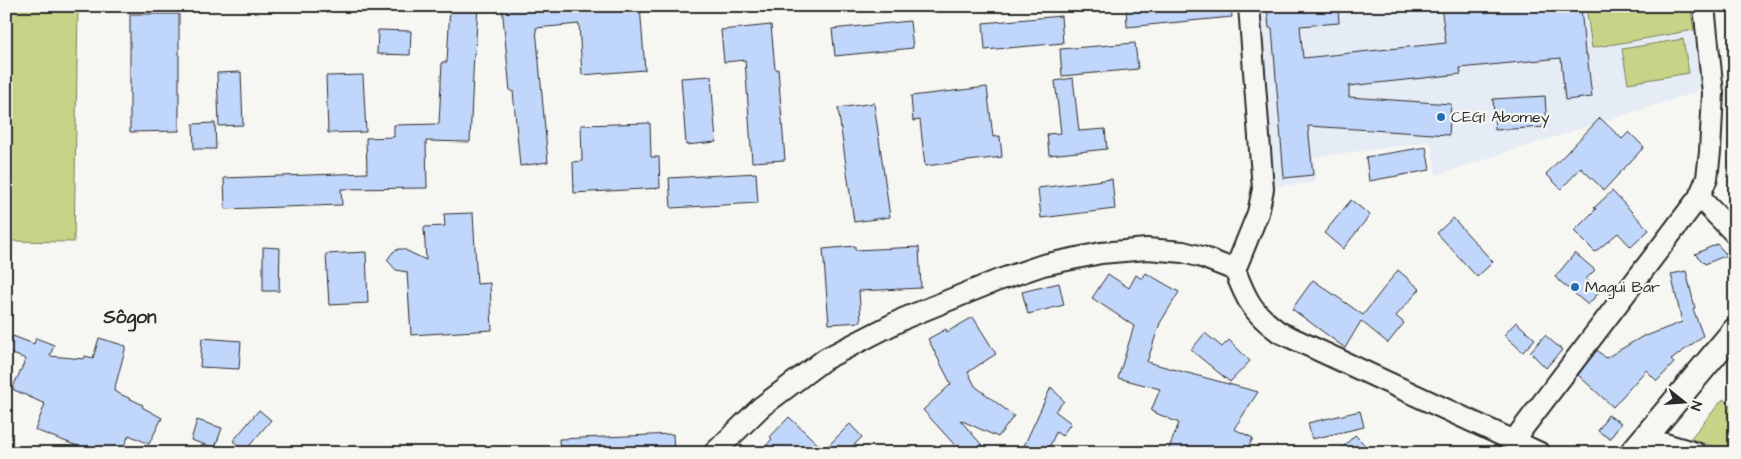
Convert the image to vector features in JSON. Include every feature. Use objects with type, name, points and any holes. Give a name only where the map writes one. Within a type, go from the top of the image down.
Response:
[{"type":"street","points":[[1249,6],[1263,189],[1258,213],[1235,270],[1244,294],[1262,320],[1279,332],[1540,453]]},
{"type":"street","points":[[1514,440],[1699,198],[1707,178],[1712,94],[1704,6]]},
{"type":"street","points":[[1699,198],[1735,234]]},
{"type":"street","points":[[714,453],[761,407],[825,359],[905,318],[996,281],[1043,265],[1091,255],[1147,249],[1183,252],[1235,270]]},
{"type":"street","points":[[1639,445],[1735,330]]},
{"type":"street","points":[[1639,445],[1696,453]]},
{"type":"shaded area","name":"CEG1 Abomey","points":[[1256,6],[1696,6],[1704,86],[1693,93],[1436,175],[1431,142],[1314,157],[1316,182],[1271,187]]},
{"type":"green space","points":[[6,6],[78,6],[74,242],[6,241]]},
{"type":"green space","points":[[1586,6],[1690,6],[1694,30],[1592,48]]},
{"type":"green space","points":[[1683,39],[1689,73],[1628,83],[1622,49]]},
{"type":"green space","points":[[1723,399],[1735,409],[1735,453],[1690,439]]},
{"type":"building","points":[[450,6],[478,6],[470,142],[426,141],[427,188],[341,189],[342,205],[225,209],[224,178],[367,173],[366,138],[394,137],[394,125],[439,124],[442,62],[447,62]]},
{"type":"building","points":[[502,6],[640,6],[645,70],[582,75],[579,24],[536,28],[548,162],[520,166],[513,91],[510,91]]},
{"type":"building","points":[[1126,6],[1231,6],[1232,17],[1127,27]]},
{"type":"building","points":[[1267,6],[1338,6],[1339,23],[1300,26],[1303,58],[1446,43],[1441,6],[1581,6],[1585,54],[1587,54],[1592,97],[1565,100],[1561,58],[1460,68],[1461,74],[1349,86],[1349,97],[1451,104],[1449,135],[1308,126],[1313,175],[1284,178],[1272,28],[1269,28]]},
{"type":"building","points":[[130,14],[179,14],[179,131],[130,132]]},
{"type":"building","points":[[1061,16],[1063,43],[985,50],[983,23]]},
{"type":"building","points":[[910,21],[913,48],[835,56],[832,29]]},
{"type":"building","points":[[771,25],[775,69],[778,69],[785,160],[752,162],[745,60],[724,62],[721,30]]},
{"type":"building","points":[[378,30],[411,31],[410,55],[377,54]]},
{"type":"building","points":[[1135,43],[1138,69],[1062,76],[1060,49]]},
{"type":"building","points":[[241,72],[243,125],[219,126],[217,73]]},
{"type":"building","points":[[363,75],[366,132],[328,133],[326,76]]},
{"type":"building","points":[[711,76],[716,142],[686,145],[681,78]]},
{"type":"building","points":[[1073,78],[1079,131],[1105,129],[1107,149],[1049,155],[1047,134],[1061,133],[1055,81]]},
{"type":"building","points":[[987,87],[993,137],[1000,136],[1002,157],[925,166],[920,120],[913,121],[911,96]]},
{"type":"building","points":[[1545,96],[1547,127],[1495,130],[1493,99]]},
{"type":"building","points":[[874,103],[890,217],[854,222],[838,108]]},
{"type":"building","points":[[1600,118],[1622,139],[1629,132],[1644,147],[1604,190],[1581,168],[1561,189],[1546,174]]},
{"type":"building","points":[[215,123],[216,149],[194,149],[193,124]]},
{"type":"building","points":[[650,123],[651,157],[659,157],[660,188],[574,193],[573,162],[582,161],[581,125]]},
{"type":"building","points":[[1426,147],[1430,170],[1369,181],[1366,157]]},
{"type":"building","points":[[756,173],[758,203],[671,208],[669,178]]},
{"type":"building","points":[[1112,179],[1115,209],[1041,218],[1038,188]]},
{"type":"building","points":[[1612,191],[1649,230],[1631,247],[1618,233],[1595,252],[1574,231]]},
{"type":"building","points":[[1351,200],[1370,215],[1343,249],[1324,233]]},
{"type":"building","points":[[473,213],[477,284],[490,283],[492,330],[411,335],[407,272],[396,270],[387,260],[393,252],[403,249],[426,260],[424,227],[445,226],[444,214]]},
{"type":"building","points":[[1453,218],[1493,262],[1477,277],[1437,233]]},
{"type":"building","points":[[1717,244],[1727,255],[1705,264],[1695,254]]},
{"type":"building","points":[[855,246],[855,250],[919,247],[921,288],[859,291],[861,322],[829,324],[823,249]]},
{"type":"building","points":[[263,247],[280,248],[279,291],[263,291]]},
{"type":"building","points":[[366,252],[368,303],[329,305],[326,254]]},
{"type":"building","points":[[1575,253],[1595,270],[1586,279],[1600,291],[1588,305],[1555,277]]},
{"type":"building","points":[[1398,270],[1420,289],[1396,316],[1404,323],[1388,343],[1361,321],[1345,348],[1292,309],[1313,280],[1363,315]]},
{"type":"building","points":[[1686,271],[1695,308],[1693,309],[1703,336],[1671,360],[1674,363],[1657,381],[1646,370],[1613,407],[1578,375],[1597,350],[1606,358],[1645,335],[1682,322],[1671,274]]},
{"type":"building","points":[[1146,273],[1179,292],[1160,323],[1147,362],[1258,392],[1234,429],[1253,438],[1245,453],[1235,453],[1223,447],[1221,453],[1167,453],[1179,423],[1151,411],[1160,389],[1118,378],[1134,326],[1092,298],[1108,274],[1129,288],[1136,275],[1142,279]]},
{"type":"building","points":[[1059,283],[1064,305],[1028,314],[1022,292]]},
{"type":"building","points":[[973,317],[996,354],[968,372],[975,386],[1014,416],[998,437],[960,420],[989,453],[962,453],[923,410],[951,384],[928,339],[946,329],[947,332]]},
{"type":"building","points":[[1516,322],[1535,339],[1523,352],[1504,335]]},
{"type":"building","points":[[1205,333],[1222,347],[1229,340],[1250,361],[1230,382],[1191,350]]},
{"type":"building","points":[[1545,335],[1562,350],[1546,368],[1530,352]]},
{"type":"building","points":[[13,336],[34,344],[36,338],[54,345],[50,356],[84,359],[85,356],[93,358],[99,338],[126,346],[114,391],[143,405],[142,407],[162,418],[149,444],[129,435],[121,453],[96,453],[35,430],[45,404],[12,389],[26,359],[7,352]]},
{"type":"building","points":[[202,338],[241,341],[239,369],[200,367]]},
{"type":"building","points":[[1051,387],[1064,401],[1055,411],[1071,423],[1062,436],[1056,432],[1047,453],[1032,453],[1023,448]]},
{"type":"building","points":[[259,410],[271,420],[245,451],[233,441]]},
{"type":"building","points":[[1360,411],[1364,427],[1312,439],[1308,423]]},
{"type":"building","points":[[1608,415],[1621,423],[1610,439],[1598,431]]},
{"type":"building","points":[[789,417],[824,450],[850,424],[862,437],[846,453],[760,453],[772,439],[770,437]]},
{"type":"building","points":[[197,420],[222,428],[215,448],[191,440]]},
{"type":"building","points":[[673,434],[674,453],[560,453],[559,439]]},
{"type":"building","points":[[1355,435],[1373,453],[1337,453]]},
{"type":"place","name":"CEG1 Abomey","points":[[1441,117]]},
{"type":"place","name":"Magui Bar","points":[[1575,287]]},
{"type":"district","name":"Sôgon","points":[[130,317]]}]
